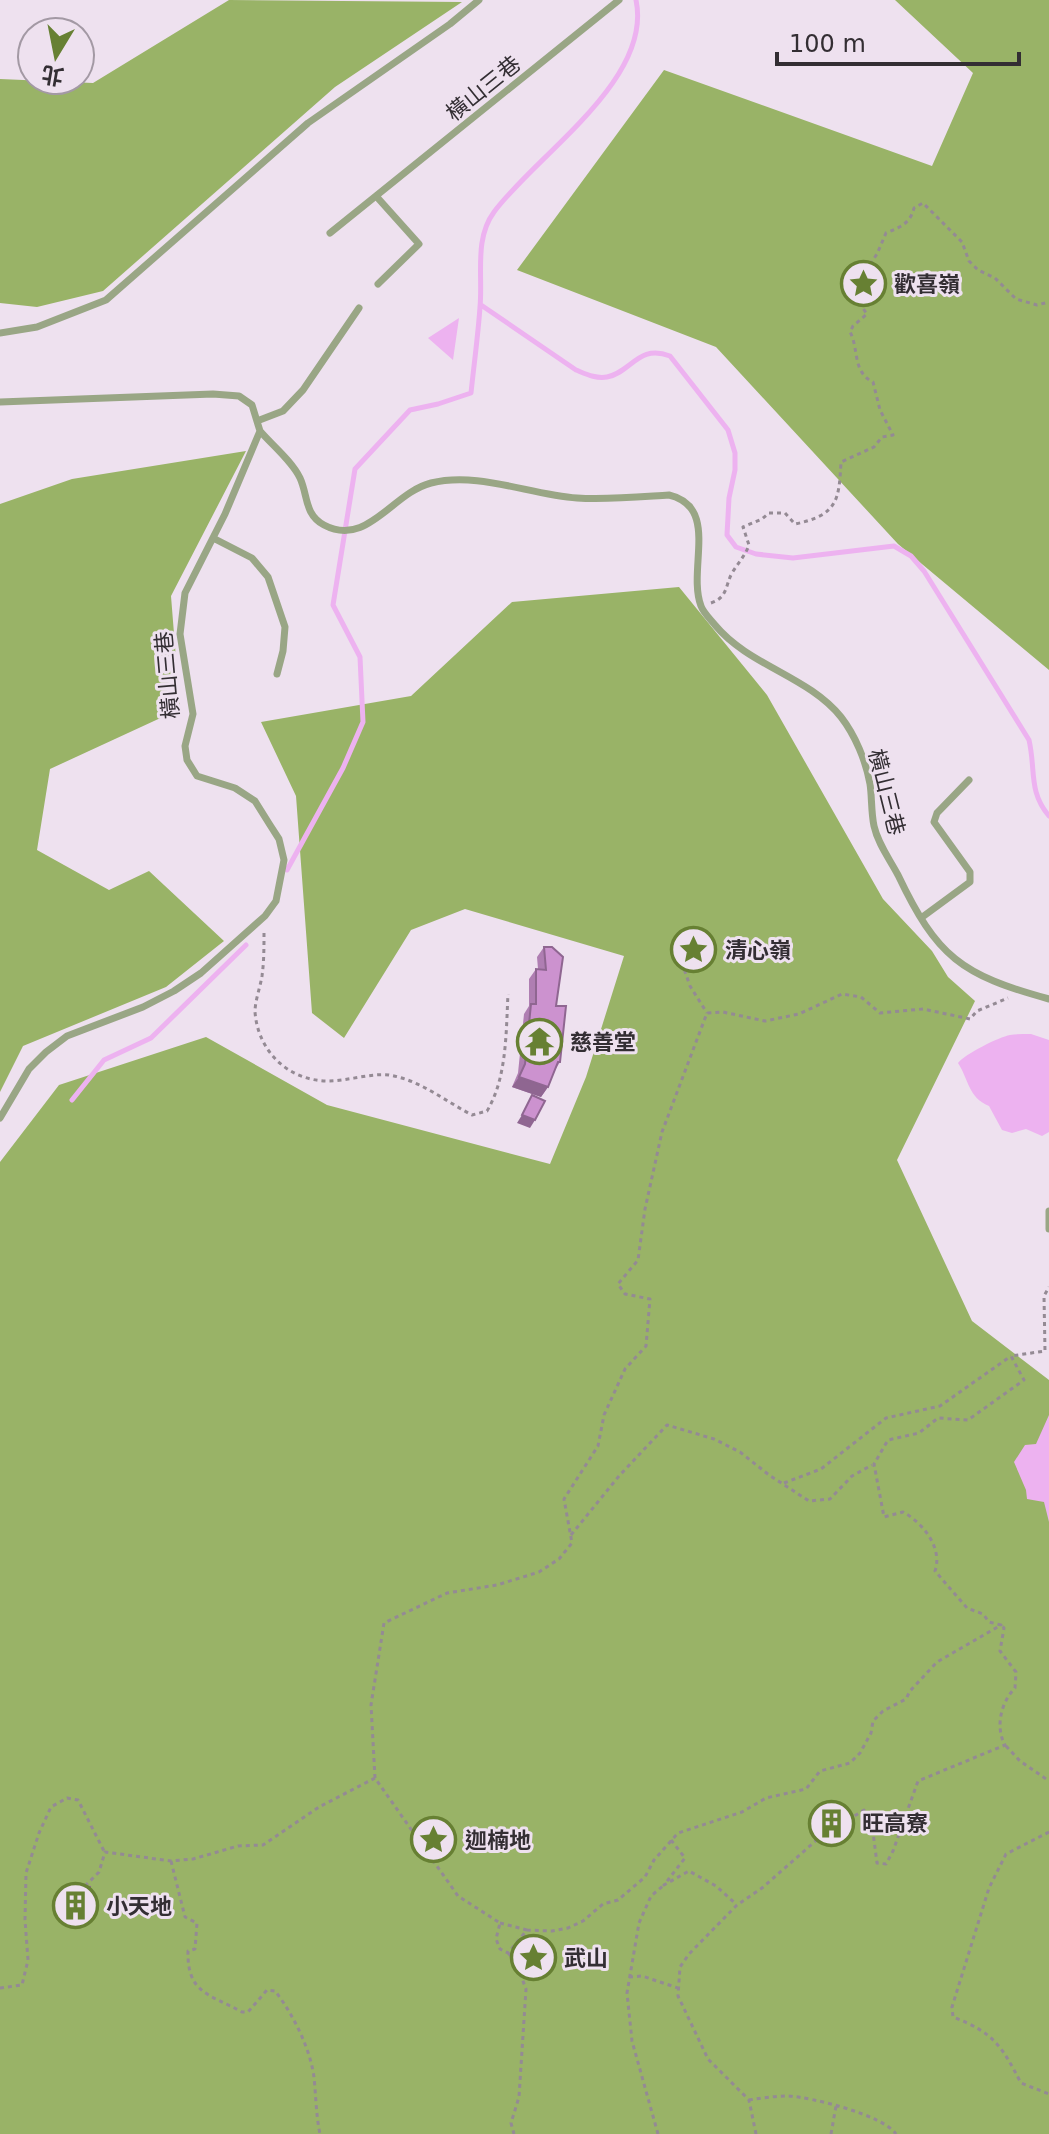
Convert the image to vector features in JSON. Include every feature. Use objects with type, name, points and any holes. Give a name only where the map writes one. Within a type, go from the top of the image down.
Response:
[{"type":"lane","points":[[0,333],[37,327],[106,300],[308,123],[450,24],[479,0]]},
{"type":"lane","name":"橫山三巷","points":[[330,233],[619,0]]},
{"type":"lane","points":[[376,196],[419,244],[378,284]]},
{"type":"lane","points":[[257,421],[283,411],[303,390],[359,308]]},
{"type":"lane","points":[[0,402],[213,394],[239,396],[252,405],[260,431],[299,474],[309,512],[322,524],[340,531],[356,531],[414,489],[445,481],[478,482],[578,498],[669,495],[683,498],[699,524],[696,577],[701,607]]},
{"type":"lane","name":"橫山三巷","points":[[0,1118],[29,1069],[46,1052],[67,1036],[143,1007],[174,991],[201,973],[265,916],[276,901],[284,860],[279,839],[255,801],[235,788],[197,776],[187,760],[185,746],[193,714],[180,621],[185,593],[260,431]]},
{"type":"lane","points":[[213,538],[252,558],[268,577],[285,627],[277,674]]},
{"type":"lane","name":"橫山三巷","points":[[701,607],[726,638],[831,705],[851,730],[870,782],[874,826],[883,852],[938,944],[960,964],[991,981],[1049,999]]},
{"type":"lane","points":[[921,918],[970,882],[970,872],[934,822],[937,813],[969,780]]},
{"type":"lane","points":[[1049,1211],[1049,1229]]},
{"type":"path","points":[[701,607],[721,600],[729,587],[731,574],[742,562],[749,545],[743,527],[769,513],[785,513],[795,524],[825,514],[839,499],[841,462],[874,447],[882,437],[893,435],[880,410],[873,382],[865,378],[856,362],[855,341],[850,332],[867,314],[860,304],[860,296],[872,294],[865,284],[864,273],[886,233],[911,218],[914,208],[923,203],[962,242],[974,266],[995,278],[1016,299],[1037,305],[1049,302]]},
{"type":"path","points":[[265,916],[263,972],[255,1010],[259,1034],[269,1052],[286,1070],[309,1079],[327,1081],[386,1075],[408,1080],[472,1115],[487,1111],[497,1091],[508,994]]},
{"type":"path","points":[[693,949],[683,966],[693,993],[707,1013],[662,1132],[645,1209],[638,1260],[618,1284],[625,1294],[650,1299],[646,1346],[625,1369],[604,1415],[598,1446],[564,1499],[572,1543],[559,1559],[539,1572],[497,1585],[447,1593],[384,1623],[371,1705],[375,1778],[458,1896],[500,1923],[527,1930],[568,1928],[583,1921],[603,1904],[618,1900],[645,1877],[654,1860],[678,1833],[742,1812],[766,1798],[806,1789],[820,1771],[854,1760],[871,1733],[873,1721],[883,1711],[906,1699],[937,1662],[1001,1625]]},
{"type":"path","points":[[707,1013],[723,1012],[765,1021],[799,1014],[842,994],[861,997],[880,1013],[923,1009],[970,1019],[977,1011],[1022,992]]},
{"type":"path","points":[[782,1484],[821,1469],[886,1418],[940,1406],[1011,1356],[1045,1351],[1044,1296],[1049,1287]]},
{"type":"path","points":[[571,1535],[619,1476],[667,1425],[714,1439],[740,1452],[809,1501],[830,1499],[852,1476],[874,1464],[888,1440],[919,1433],[938,1418],[968,1420],[1024,1380],[1011,1356]]},
{"type":"path","points":[[874,1464],[884,1517],[903,1512],[919,1521],[930,1538],[938,1560],[935,1571],[967,1608],[1004,1628],[1000,1651],[1016,1672],[1015,1688],[1001,1709],[1001,1739],[1020,1761],[1049,1781]]},
{"type":"path","points":[[756,2134],[749,2100],[708,2059],[678,1996],[680,1967],[737,1905],[762,1888],[819,1838],[864,1810],[872,1825],[877,1863],[886,1864],[918,1781],[1005,1745]]},
{"type":"path","points":[[105,1852],[171,1861],[193,1859],[238,1846],[263,1845],[319,1807],[375,1778]]},
{"type":"path","points":[[0,1988],[22,1985],[28,1960],[26,1873],[51,1807],[67,1798],[78,1800],[105,1852],[99,1872],[77,1894]]},
{"type":"path","points":[[1049,1832],[1006,1854],[989,1888],[952,2007],[953,2017],[981,2028],[1004,2050],[1021,2083],[1049,2094]]},
{"type":"path","points":[[664,1885],[685,1858],[671,1840]]},
{"type":"path","points":[[171,1861],[185,1917],[197,1923],[195,1949],[188,1951],[188,1970],[198,1991],[242,2012],[248,2012],[267,1990],[275,1991],[289,2008],[314,2074],[320,2134]]},
{"type":"path","points":[[658,2134],[632,2041],[627,1993],[639,1923],[651,1896],[689,1871],[716,1886],[737,1905]]},
{"type":"path","points":[[500,1923],[496,1939],[500,1949],[515,1960],[526,1989],[519,2097],[511,2123],[514,2134]]},
{"type":"path","points":[[508,1953],[527,1930]]},
{"type":"path","points":[[515,1960],[533,1958]]},
{"type":"path","points":[[629,1977],[642,1976],[678,1988]]},
{"type":"path","points":[[749,2100],[789,2096],[836,2106],[853,2110],[891,2128],[896,2134]]},
{"type":"path","points":[[831,2134],[836,2106]]},
{"type":"green space","points":[[229,0],[462,2],[335,87],[103,291],[37,307],[0,303],[0,79],[16,80],[16,96],[96,96],[96,81]]},
{"type":"green space","points":[[895,0],[1049,0],[1049,670],[898,544],[716,347],[517,270],[664,70],[932,166],[973,73]]},
{"type":"green space","points":[[246,451],[171,596],[180,709],[50,769],[37,850],[109,890],[149,871],[224,941],[166,987],[23,1046],[0,1092],[0,504],[72,479]]},
{"type":"green space","points":[[679,587],[767,695],[883,899],[932,951],[948,977],[975,1001],[897,1160],[972,1321],[1049,1380],[1049,2134],[0,2134],[0,1162],[59,1085],[206,1037],[327,1105],[550,1164],[586,1077],[624,956],[465,909],[411,930],[344,1038],[312,1013],[296,796],[261,722],[411,696],[512,602]]},
{"type":"shaded area","points":[[459,318],[453,360],[428,338]]},
{"type":"shaded area","points":[[1031,1034],[1049,1040],[1049,1132],[1042,1136],[1026,1129],[1012,1133],[1002,1130],[989,1106],[973,1093],[958,1063],[998,1039]]},
{"type":"shaded area","points":[[1049,1415],[1049,1522],[1044,1502],[1027,1499],[1014,1462],[1025,1445],[1036,1444]]},
{"type":"building","points":[[544,947],[552,947],[563,957],[556,1006],[566,1006],[560,1062],[548,1087],[519,1077],[525,1064],[531,1004],[536,1004],[536,969],[546,970]]},
{"type":"building","points":[[532,1095],[545,1101],[535,1120],[522,1115]]},
{"type":"building","points":[[77,1886],[90,1887],[90,1910],[76,1910]]},
{"type":"waterway","points":[[287,870],[343,768],[363,722],[360,657],[333,605],[355,469],[410,410],[471,393],[480,307],[482,246],[488,223],[513,190],[587,115],[610,87],[627,59],[637,30],[636,0]]},
{"type":"waterway","points":[[481,305],[576,370],[591,376],[616,374],[650,354],[670,356],[728,430],[735,453],[735,470],[729,498],[727,535],[736,547],[756,554],[793,558],[894,546],[911,556],[924,571],[1029,740],[1035,789],[1049,816]]},
{"type":"waterway","points":[[72,1100],[104,1060],[151,1038],[246,945]]},
{"type":"place","name":"歡喜嶺","points":[[863,284]]},
{"type":"place","name":"清心嶺","points":[[694,950]]},
{"type":"place","name":"慈善堂","points":[[539,1042]]},
{"type":"place","name":"旺高寮","points":[[831,1823]]},
{"type":"place","name":"迦楠地","points":[[434,1840]]},
{"type":"place","name":"小天地","points":[[75,1906]]},
{"type":"place","name":"武山","points":[[533,1958]]}]
